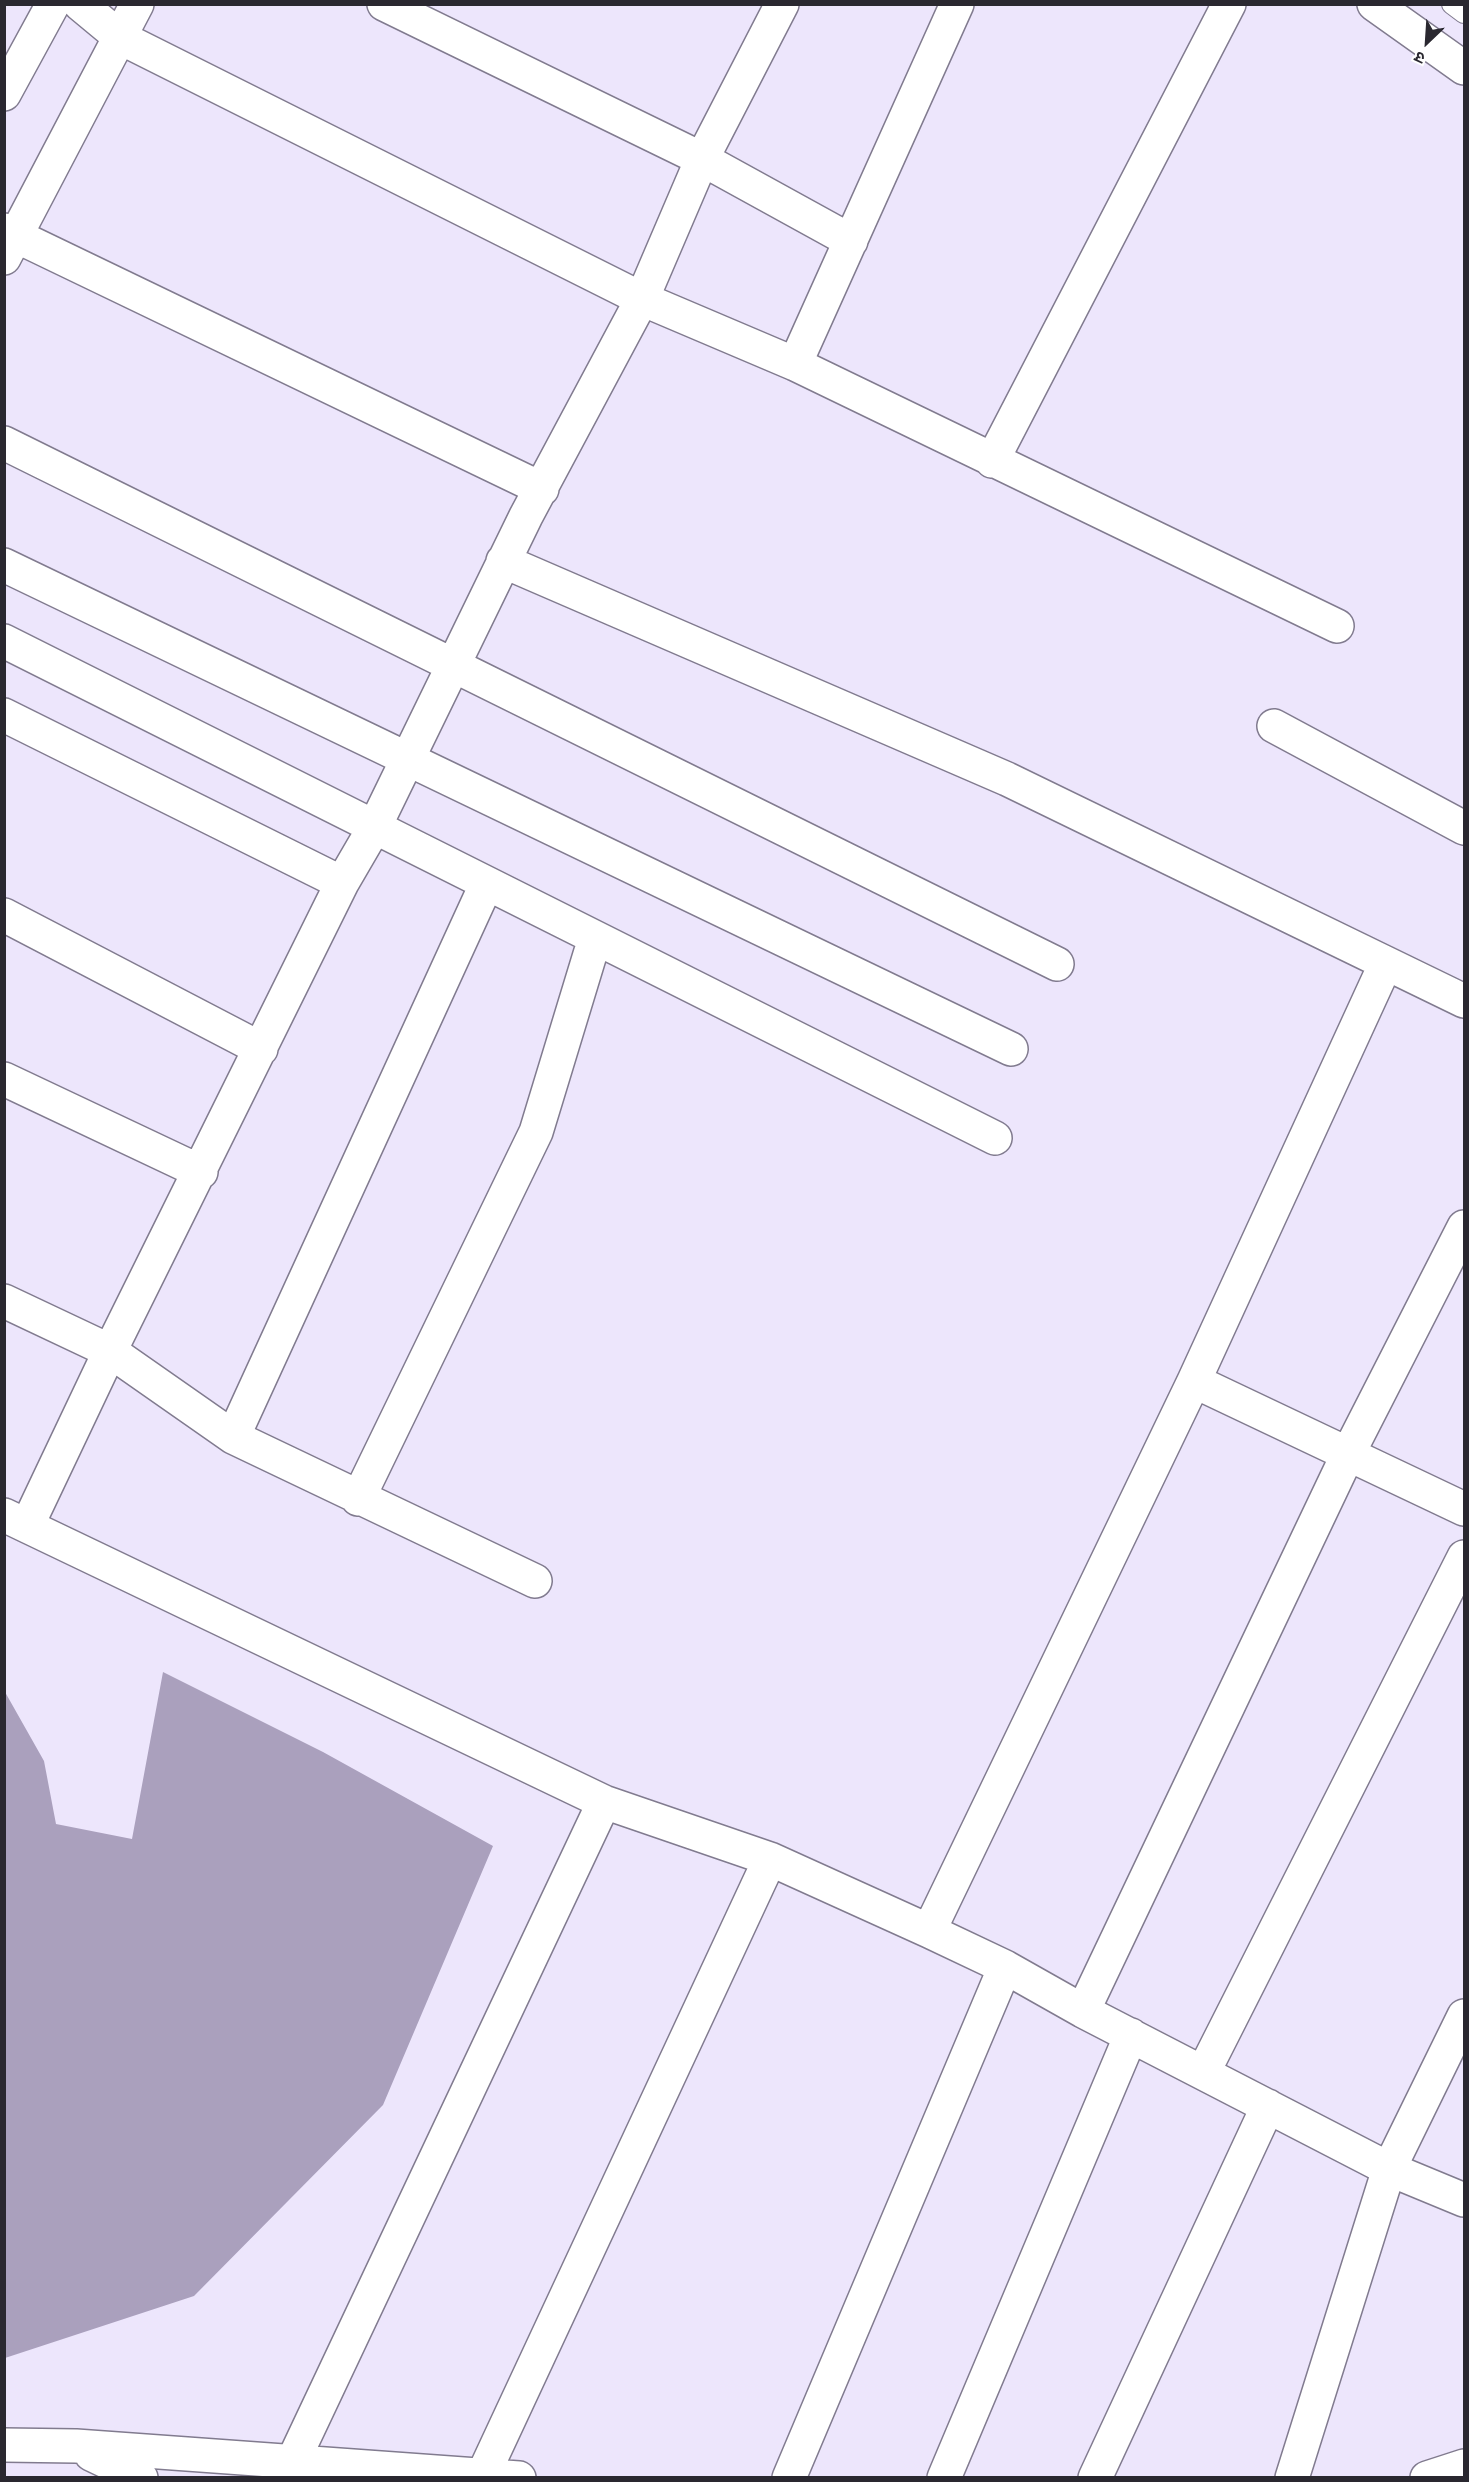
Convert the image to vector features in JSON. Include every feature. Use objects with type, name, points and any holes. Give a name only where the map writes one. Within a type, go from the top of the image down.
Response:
[{"type":"street","points":[[7,85],[53,4]]},
{"type":"street","points":[[80,4],[121,38],[642,299],[795,364],[1337,626]]},
{"type":"street","points":[[137,4],[121,38],[8,241],[542,489]]},
{"type":"street","points":[[384,4],[702,159],[851,241]]},
{"type":"street","points":[[782,4],[702,159],[642,299],[503,561],[374,828],[342,883],[201,1172],[110,1351],[16,1521],[604,1802],[770,1859],[929,1931],[1005,1967],[1083,2011],[1389,2169],[1464,2200]]},
{"type":"street","points":[[795,364],[957,4]]},
{"type":"street","points":[[992,461],[1228,4]]},
{"type":"street","points":[[1374,4],[1464,68]]},
{"type":"street","points":[[4,443],[452,667],[1056,964]]},
{"type":"street","points":[[503,561],[1007,778],[1464,1001]]},
{"type":"street","points":[[4,565],[1011,1049]]},
{"type":"street","points":[[4,641],[486,885],[995,1138]]},
{"type":"street","points":[[4,715],[342,883]]},
{"type":"street","points":[[1274,726],[1464,828]]},
{"type":"street","points":[[233,1437],[486,885]]},
{"type":"street","points":[[4,915],[261,1049]]},
{"type":"street","points":[[358,1499],[536,1132],[594,938]]},
{"type":"street","points":[[929,1931],[1194,1381],[1386,963]]},
{"type":"street","points":[[4,1079],[201,1172]]},
{"type":"street","points":[[1083,2011],[1348,1454],[1463,1234]]},
{"type":"street","points":[[4,1301],[110,1351],[233,1437],[358,1499],[535,1581]]},
{"type":"street","points":[[1194,1381],[1464,1509]]},
{"type":"street","points":[[1203,2073],[1464,1557]]},
{"type":"street","points":[[289,2470],[604,1802]]},
{"type":"street","points":[[483,2475],[770,1859]]},
{"type":"street","points":[[789,2478],[1005,1967]]},
{"type":"street","points":[[1293,2478],[1389,2169],[1464,2016]]},
{"type":"street","points":[[944,2478],[1131,2035]]},
{"type":"street","points":[[1095,2478],[1268,2106]]},
{"type":"street","points":[[4,2445],[76,2446],[289,2470],[519,2478]]},
{"type":"street","points":[[76,2446],[141,2478]]},
{"type":"street","points":[[1427,2478],[1464,2466]]},
{"type":"lane","points":[[1452,4],[1464,13]]},
{"type":"shaded area","points":[[163,1672],[323,1752],[493,1846],[383,2105],[194,2296],[5,2358],[5,1692],[44,1761],[56,1824],[132,1839]]}]
